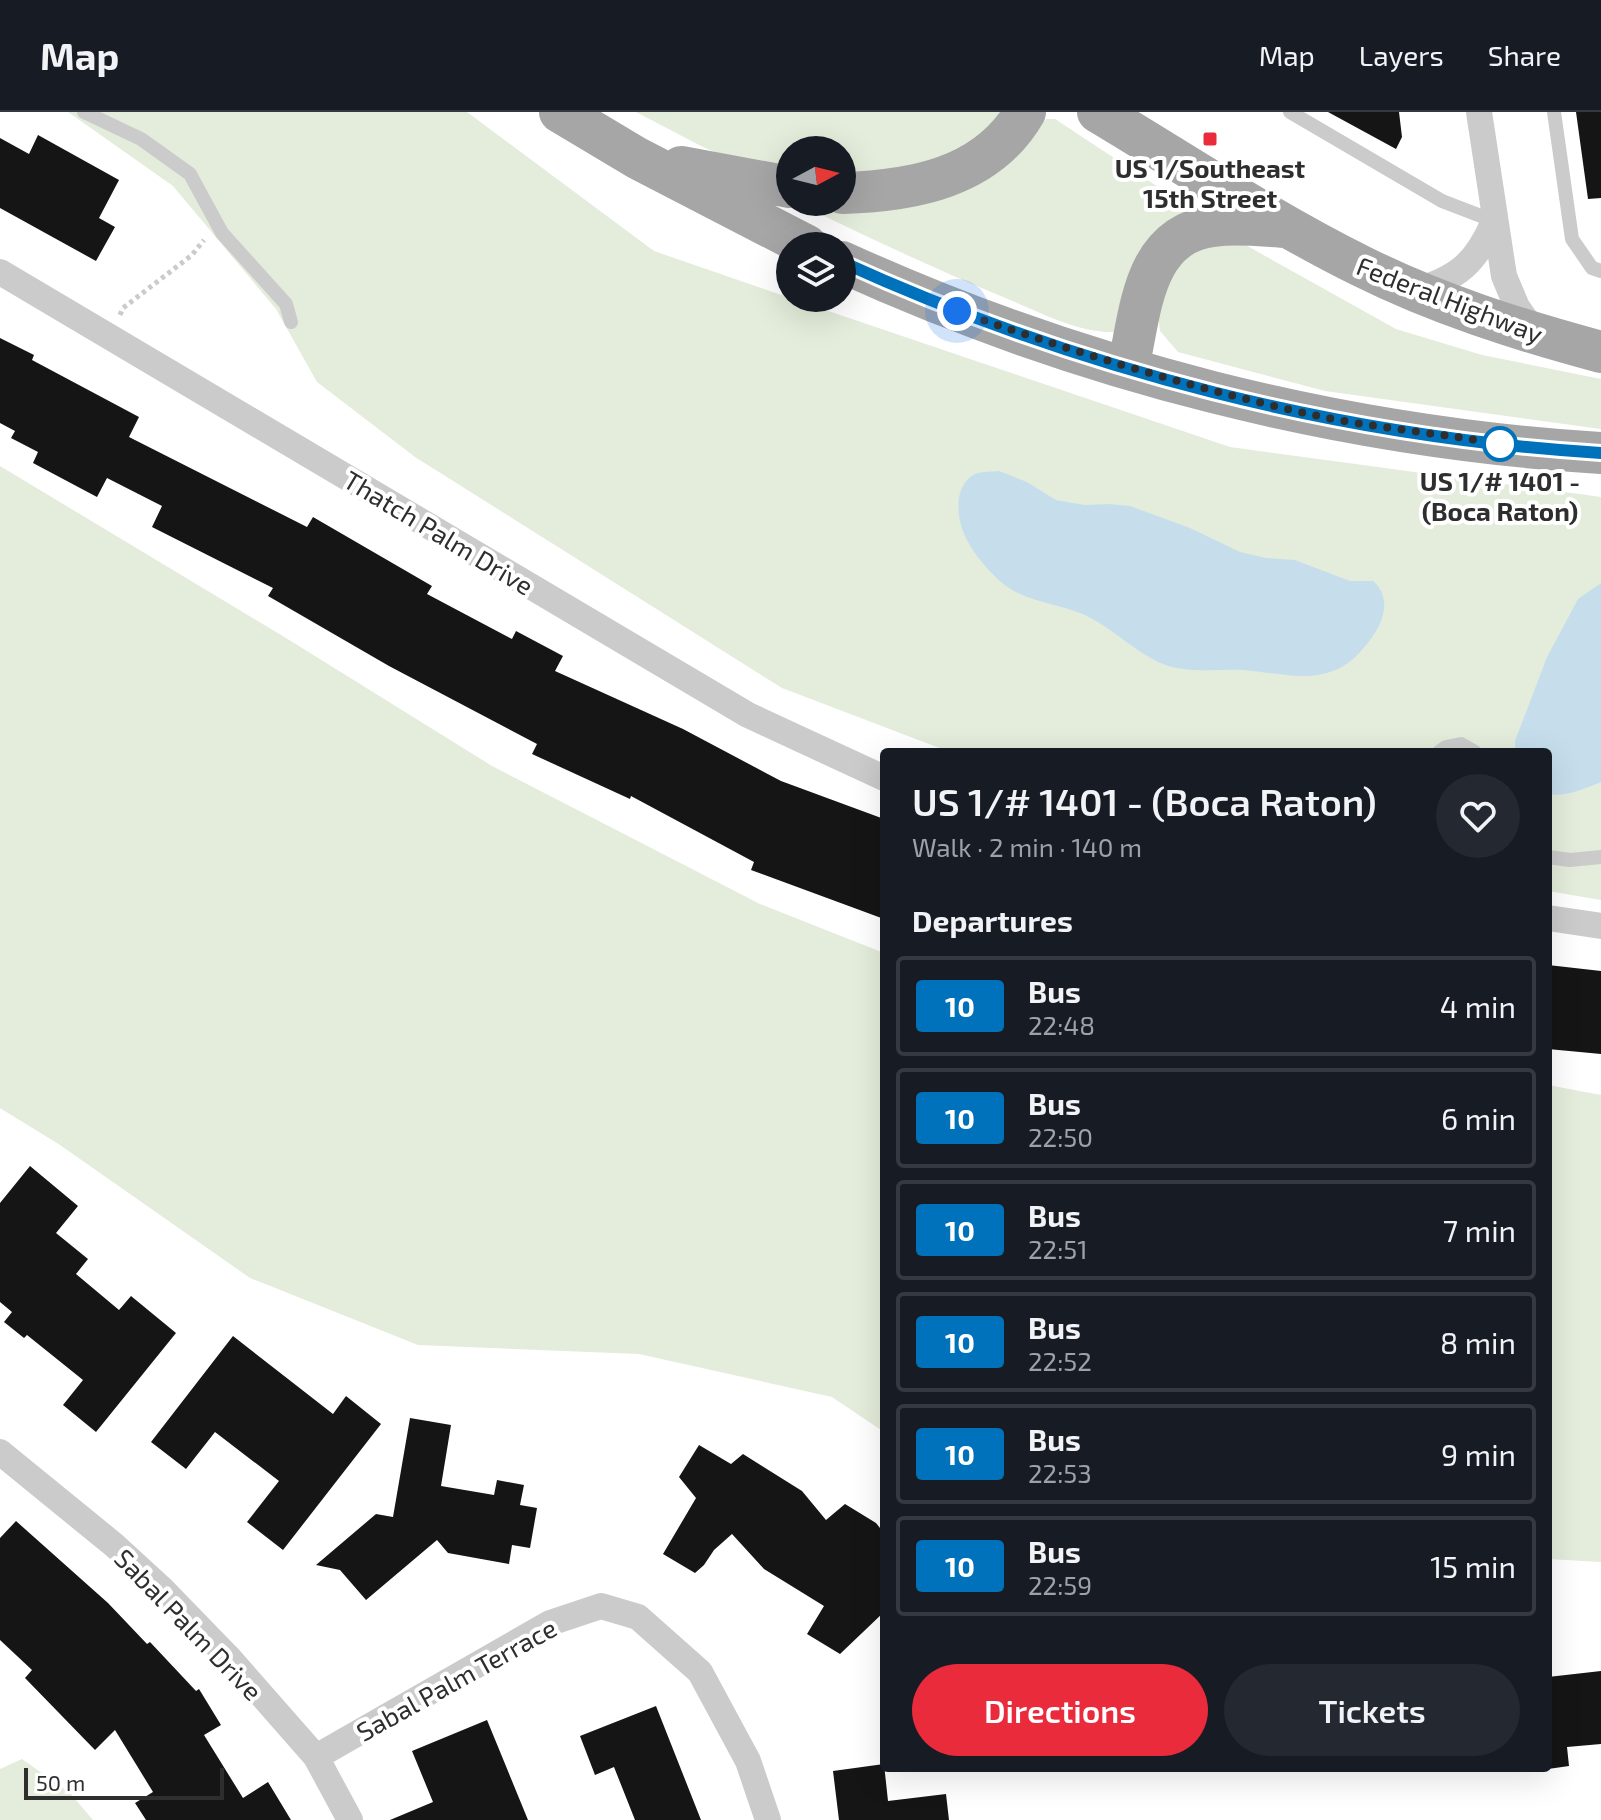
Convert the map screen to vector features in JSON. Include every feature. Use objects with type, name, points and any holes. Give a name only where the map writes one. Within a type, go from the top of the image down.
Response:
[{"type":"main road","points":[[560,112],[637,158],[780,232]]},
{"type":"main road","points":[[856,192],[893,191],[944,179],[986,157],[1025,112]]},
{"type":"main road","name":"Federal Highway","points":[[1098,112],[1289,227],[1361,266],[1415,291],[1536,334],[1601,352]]},
{"type":"main road","points":[[637,158],[776,184]]},
{"type":"main road","points":[[1128,368],[1149,279],[1162,251],[1186,233],[1214,225],[1289,227]]},
{"type":"main road","points":[[856,268],[957,311],[1128,368],[1312,414],[1501,444],[1601,453]]},
{"type":"street","points":[[1479,112],[1504,276],[1517,307],[1536,334]]},
{"type":"street","points":[[1415,291],[1442,283],[1462,270],[1482,249],[1494,221]]},
{"type":"street","name":"Thatch Palm Drive","points":[[0,272],[748,715],[880,776]]},
{"type":"street","points":[[1552,919],[1601,926]]},
{"type":"street","name":"Sabal Palm Drive","points":[[3,1461],[114,1545],[230,1659],[316,1757],[350,1820]]},
{"type":"street","name":"Sabal Palm Terrace","points":[[316,1757],[550,1623],[601,1606],[638,1617],[700,1672],[748,1761],[768,1820]]},
{"type":"lane","points":[[84,112],[141,139],[190,174],[222,233],[242,258],[279,293],[291,322]]},
{"type":"lane","points":[[1290,112],[1442,201],[1494,221]]},
{"type":"lane","points":[[1554,112],[1572,239],[1592,268],[1601,271]]},
{"type":"lane","points":[[1445,748],[1461,744],[1468,748]]},
{"type":"lane","points":[[1552,858],[1570,860],[1601,857]]},
{"type":"path","points":[[107,336],[123,308],[192,255],[217,223]]},
{"type":"green space","points":[[68,112],[467,112],[654,251],[776,293],[776,312],[831,312],[1230,447],[1601,497],[1601,900],[1552,892],[1552,748],[940,748],[782,688],[415,457],[317,382],[276,309],[173,186]]},
{"type":"green space","points":[[636,112],[1003,112],[999,123],[950,160],[856,179],[856,136],[776,136],[776,172],[749,167]]},
{"type":"green space","points":[[1046,119],[1055,119],[1187,206],[1188,212],[1115,332],[1089,330],[1051,317],[824,216],[856,216],[856,195],[1038,127]]},
{"type":"green space","points":[[1242,243],[1396,329],[1482,355],[1601,379],[1601,429],[1325,391],[1178,352],[1160,331],[1158,314],[1161,294],[1187,254],[1212,244]]},
{"type":"green space","points":[[0,466],[492,766],[760,904],[880,951],[880,1429],[832,1397],[639,1354],[418,1345],[250,1278],[60,1145],[0,1108]]},
{"type":"green space","points":[[1552,1086],[1601,1095],[1601,1562],[1552,1559]]},
{"type":"green space","points":[[22,1759],[70,1793],[93,1820],[0,1820],[0,1769]]},
{"type":"water","points":[[999,471],[1027,482],[1056,500],[1084,505],[1130,506],[1190,528],[1240,552],[1295,560],[1350,581],[1373,581],[1379,587],[1384,602],[1379,626],[1363,649],[1348,663],[1315,675],[1188,670],[1158,662],[1091,618],[1029,598],[1010,588],[984,565],[964,534],[958,510],[959,498],[964,484],[972,476]]},
{"type":"water","points":[[1601,583],[1601,782],[1582,790],[1555,795],[1552,795],[1552,748],[1515,748],[1515,741],[1547,657],[1578,599]]},
{"type":"building","points":[[1328,112],[1399,112],[1402,137],[1396,149]]},
{"type":"building","points":[[1576,112],[1601,112],[1601,198],[1588,199]]},
{"type":"building","points":[[38,135],[119,180],[99,218],[115,227],[96,261],[0,208],[0,138],[29,154]]},
{"type":"building","points":[[0,338],[34,355],[32,360],[139,417],[129,437],[307,527],[313,517],[432,586],[427,594],[512,639],[516,631],[563,656],[555,671],[683,729],[781,781],[880,818],[880,918],[751,870],[754,862],[631,796],[630,799],[532,754],[537,744],[389,666],[268,596],[273,588],[152,527],[162,506],[107,478],[97,497],[33,463],[38,452],[11,438],[15,431],[0,423]]},
{"type":"building","points":[[1552,965],[1601,971],[1601,1054],[1552,1049]]},
{"type":"building","points":[[30,1166],[78,1206],[56,1233],[88,1259],[76,1274],[119,1310],[131,1296],[176,1333],[96,1432],[63,1405],[83,1380],[27,1335],[24,1338],[4,1322],[12,1312],[0,1302],[0,1203]]},
{"type":"building","points":[[233,1336],[333,1414],[346,1396],[381,1424],[283,1550],[247,1522],[279,1481],[215,1432],[186,1469],[151,1442]]},
{"type":"building","points":[[410,1418],[451,1425],[441,1486],[494,1495],[497,1480],[524,1485],[520,1505],[537,1508],[530,1548],[512,1545],[509,1564],[448,1553],[437,1540],[366,1600],[340,1570],[316,1565],[376,1514],[393,1517]]},
{"type":"building","points":[[699,1445],[731,1464],[743,1454],[802,1491],[826,1520],[845,1504],[876,1523],[880,1528],[880,1616],[840,1654],[807,1634],[824,1606],[764,1569],[732,1534],[695,1573],[663,1554],[696,1498],[679,1477]]},
{"type":"building","points":[[16,1521],[108,1603],[147,1644],[150,1642],[196,1691],[199,1689],[221,1725],[204,1735],[243,1798],[268,1782],[291,1820],[146,1820],[135,1803],[153,1792],[115,1730],[95,1750],[25,1678],[32,1670],[0,1640],[0,1538]]},
{"type":"building","points":[[1601,1671],[1601,1744],[1567,1747],[1569,1766],[1552,1768],[1552,1677]]},
{"type":"building","points":[[656,1706],[701,1820],[635,1820],[614,1767],[595,1775],[580,1736]]},
{"type":"building","points":[[487,1720],[528,1820],[390,1820],[433,1802],[412,1751]]},
{"type":"building","points":[[880,1765],[880,1772],[885,1772],[888,1801],[946,1794],[949,1820],[839,1820],[833,1771]]},
{"type":"bus line","name":"10","points":[[856,268],[957,311],[1036,339],[1216,392],[1312,414],[1403,430],[1501,444],[1601,453]]},
{"type":"place","name":"US 1/Southeast 15th Street","points":[[1210,139]]},
{"type":"place","name":"US 1/# 1401 - (Boca Raton)","points":[[1500,444]]},
{"type":"route","points":[[957,311],[1128,368],[1216,392],[1312,414],[1500,444]]}]
